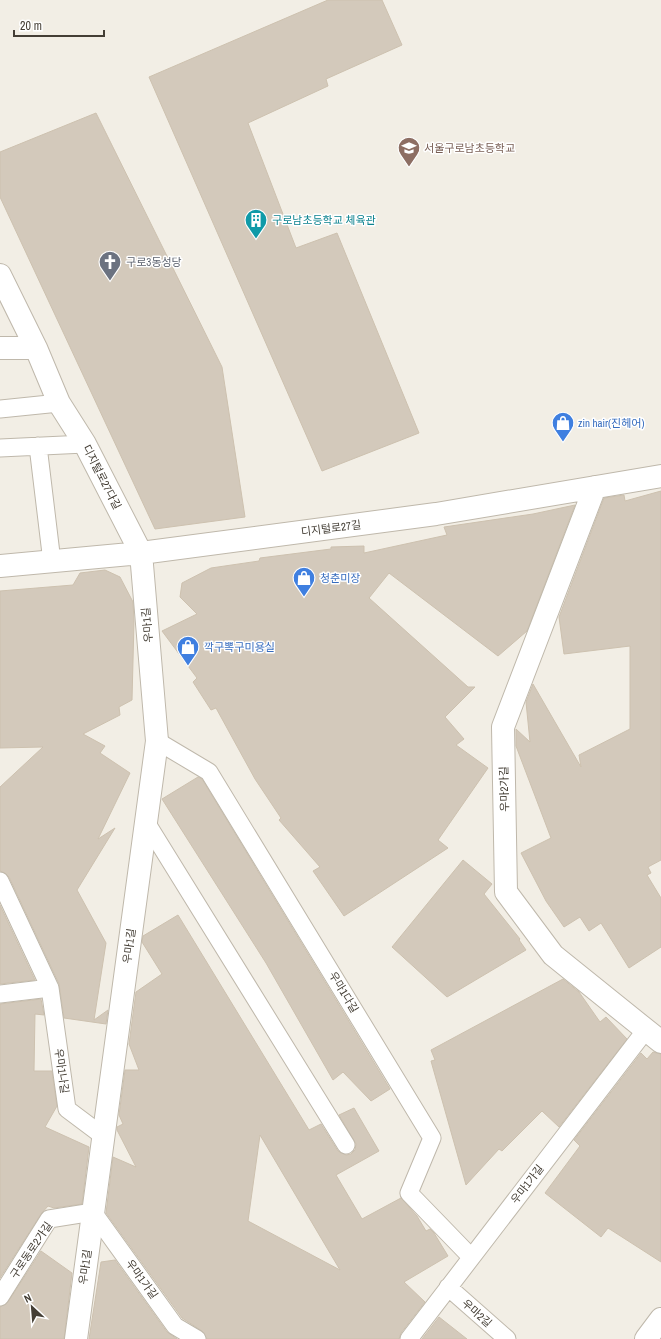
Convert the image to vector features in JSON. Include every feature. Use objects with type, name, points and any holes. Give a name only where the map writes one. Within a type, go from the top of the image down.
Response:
[{"type":"street","name":"디지털로27다길","points":[[0,275],[36,348],[59,403],[85,444],[141,553]]},
{"type":"street","points":[[0,348],[36,348]]},
{"type":"street","name":"디지털로27길","points":[[0,566],[141,553],[436,514],[661,476]]},
{"type":"street","name":"우마2가길","points":[[595,487],[502,727],[506,892],[553,955],[653,1036]]},
{"type":"street","name":"우마1길","points":[[76,1339],[157,741],[141,553]]},
{"type":"street","points":[[646,1339],[661,1319]]},
{"type":"lane","points":[[0,409],[59,403]]},
{"type":"lane","points":[[0,448],[85,444]]},
{"type":"lane","points":[[38,446],[52,562]]},
{"type":"lane","name":"우마1다길","points":[[157,741],[209,772],[428,1131],[432,1138],[409,1193],[470,1257]]},
{"type":"lane","points":[[146,822],[346,1145]]},
{"type":"lane","name":"우마1나길","points":[[0,881],[50,988],[67,1109],[103,1136]]},
{"type":"lane","points":[[0,994],[50,988]]},
{"type":"lane","name":"우마1가길","points":[[409,1339],[470,1257],[653,1036]]},
{"type":"lane","name":"우마1가길","points":[[93,1212],[175,1326],[197,1339]]},
{"type":"lane","name":"구로동로2가길","points":[[0,1297],[49,1219],[93,1212]]},
{"type":"lane","name":"우마2길","points":[[448,1287],[507,1339]]},
{"type":"building","name":"구로남초등학교 체육관","points":[[328,0],[382,0],[402,45],[326,79],[328,86],[248,123],[296,248],[337,233],[419,433],[322,471],[149,77]]},
{"type":"building","name":"구로3동성당","points":[[96,113],[222,367],[245,517],[155,529],[0,197],[0,152]]},
{"type":"building","points":[[661,491],[661,860],[648,867],[651,873],[647,875],[661,898],[661,947],[629,968],[601,923],[589,931],[580,917],[564,927],[546,901],[521,853],[551,838],[516,746],[516,729],[530,742],[526,702],[533,684],[581,767],[579,755],[630,729],[630,646],[564,654],[559,617],[604,498],[624,495],[625,501]]},
{"type":"building","points":[[575,505],[527,631],[498,656],[389,573],[369,598],[468,687],[475,687],[445,717],[464,739],[456,745],[488,768],[438,840],[448,848],[344,916],[313,871],[320,867],[279,820],[281,818],[255,779],[216,708],[211,710],[193,682],[197,678],[162,631],[197,614],[180,597],[182,583],[211,568],[259,561],[260,558],[331,549],[331,547],[364,546],[364,553],[447,535],[444,527],[533,514]]},
{"type":"building","points":[[105,570],[120,577],[133,602],[134,621],[132,700],[119,707],[120,715],[83,734],[105,746],[100,753],[130,773],[98,839],[115,828],[77,890],[106,943],[94,1020],[108,1010],[106,1024],[64,1018],[59,984],[9,877],[0,871],[0,787],[43,747],[0,748],[0,591],[73,585],[80,573]]},
{"type":"building","points":[[198,777],[202,779],[390,1089],[371,1101],[343,1072],[333,1080],[266,963],[162,799]]},
{"type":"building","points":[[463,860],[492,884],[484,894],[520,939],[519,940],[526,950],[447,997],[392,947]]},
{"type":"building","points":[[0,905],[35,980],[0,984]]},
{"type":"building","points":[[178,915],[309,1130],[321,1124],[338,1151],[346,1155],[351,1154],[355,1150],[356,1144],[339,1115],[354,1108],[379,1151],[336,1175],[362,1219],[401,1198],[417,1216],[426,1231],[430,1229],[434,1233],[448,1256],[404,1282],[425,1302],[401,1333],[399,1339],[207,1339],[202,1331],[182,1318],[106,1213],[113,1157],[136,1167],[117,1130],[117,1127],[123,1124],[119,1115],[125,1070],[139,1070],[129,1044],[136,992],[162,974],[142,942],[143,936]],"holes":[[[260,1135],[340,1270],[248,1221]]]},
{"type":"building","points":[[563,979],[579,992],[600,1022],[606,1017],[627,1039],[559,1127],[542,1111],[502,1151],[499,1149],[466,1185],[431,1061],[435,1060],[431,1050]]},
{"type":"building","points":[[41,999],[44,1015],[35,1014],[34,1071],[52,1071],[57,1106],[45,1127],[89,1147],[82,1204],[54,1208],[48,1206],[41,1214],[0,1278],[0,1004]]},
{"type":"building","points":[[653,1052],[661,1054],[661,1262],[608,1228],[601,1237],[545,1193],[580,1146],[574,1140],[641,1053],[647,1059]]},
{"type":"building","points":[[41,1251],[72,1273],[64,1339],[0,1339],[0,1307],[8,1302]]},
{"type":"building","points":[[115,1260],[167,1332],[177,1339],[89,1339],[101,1262]]},
{"type":"building","points":[[439,1317],[467,1339],[422,1339]]},
{"type":"place","name":"서울구로남초등학교","points":[[409,168]]},
{"type":"place","name":"구로남초등학교 체육관","points":[[256,240]]},
{"type":"place","name":"구로3동성당","points":[[110,282]]},
{"type":"place","name":"zin hair(진헤어)","points":[[563,442]]},
{"type":"place","name":"청춘미장","points":[[304,598]]},
{"type":"place","name":"깍구뽁구미용실","points":[[188,666]]}]
